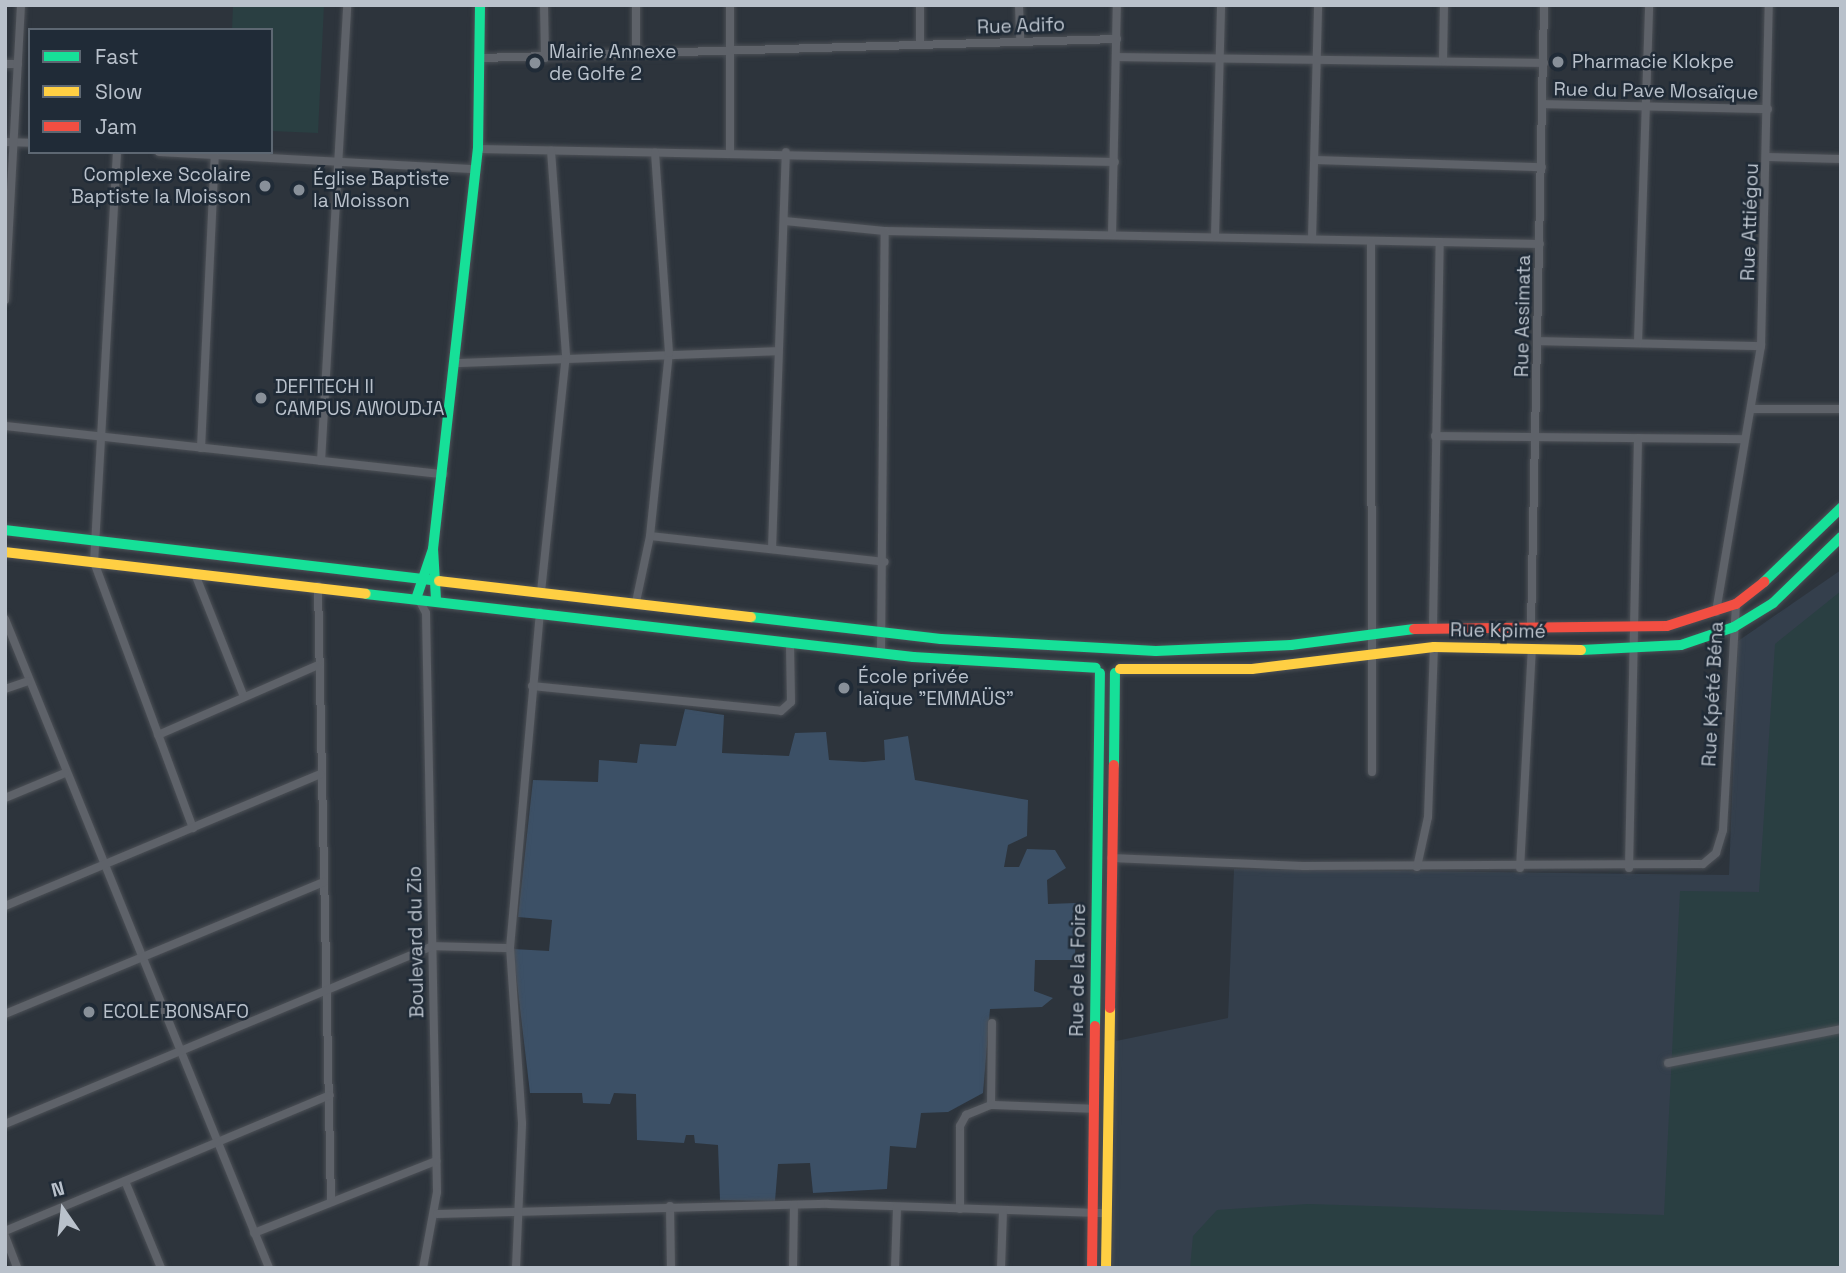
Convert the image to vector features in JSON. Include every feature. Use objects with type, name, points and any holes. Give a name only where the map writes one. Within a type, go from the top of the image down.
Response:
[{"type":"main road","points":[[417,596],[420,577],[433,548],[457,363],[478,149],[480,5]]},
{"type":"main road","name":"Rue Kpété Béna","points":[[1736,604],[1798,555],[1841,508]]},
{"type":"main road","points":[[5,530],[884,632],[1098,651],[1266,647],[1433,626],[1638,631],[1716,612],[1736,604]]},
{"type":"main road","name":"Rue Kpimé","points":[[5,552],[417,596],[881,652],[1118,671],[1252,669],[1434,647],[1638,651],[1681,645],[1734,627],[1798,583],[1841,537]]},
{"type":"main road","points":[[433,548],[438,579],[436,599]]},
{"type":"main road","name":"Rue de la Foire","points":[[1092,1268],[1098,651]]},
{"type":"main road","points":[[1106,1268],[1111,858],[1118,651]]},
{"type":"street","points":[[5,300],[9,142],[18,64],[21,5]]},
{"type":"street","points":[[321,461],[347,5]]},
{"type":"street","points":[[544,5],[545,58]]},
{"type":"street","points":[[636,5],[636,55]]},
{"type":"street","points":[[730,5],[730,151]]},
{"type":"street","points":[[919,5],[920,45]]},
{"type":"street","points":[[1019,5],[1020,41]]},
{"type":"street","points":[[1112,235],[1117,5]]},
{"type":"street","points":[[1215,237],[1221,5]]},
{"type":"street","points":[[1312,239],[1318,5]]},
{"type":"street","points":[[1443,61],[1444,5]]},
{"type":"street","name":"Rue Assimata","points":[[1531,627],[1544,5]]},
{"type":"street","points":[[1638,342],[1650,5]]},
{"type":"street","name":"Rue Attiégou","points":[[1716,612],[1744,439],[1754,409],[1761,346],[1768,157],[1769,5]]},
{"type":"street","name":"Rue Adifo","points":[[481,58],[1117,39]]},
{"type":"street","points":[[1117,57],[1544,63]]},
{"type":"street","points":[[5,64],[18,64]]},
{"type":"street","name":"Rue du Pave Mosaïque","points":[[1543,104],[1768,109]]},
{"type":"street","points":[[9,142],[28,143]]},
{"type":"street","points":[[478,149],[786,152],[1115,162]]},
{"type":"street","points":[[541,592],[566,355],[551,151]]},
{"type":"street","points":[[636,602],[650,536],[669,353],[654,152]]},
{"type":"street","points":[[772,549],[786,152]]},
{"type":"street","points":[[117,154],[98,437],[94,562],[193,828]]},
{"type":"street","points":[[196,154],[476,169]]},
{"type":"street","points":[[201,448],[215,155]]},
{"type":"street","points":[[1768,157],[1841,159]]},
{"type":"street","points":[[1315,160],[1542,167]]},
{"type":"street","points":[[785,221],[885,231],[1540,244]]},
{"type":"street","points":[[881,652],[884,632],[885,562],[885,231]]},
{"type":"street","points":[[1371,241],[1372,772]]},
{"type":"street","points":[[1433,626],[1440,242]]},
{"type":"street","points":[[1538,341],[1761,346]]},
{"type":"street","points":[[457,363],[566,355],[778,351]]},
{"type":"street","points":[[1754,409],[1841,409]]},
{"type":"street","points":[[5,426],[443,474]]},
{"type":"street","points":[[1435,436],[1744,439]]},
{"type":"street","points":[[1111,858],[1416,867],[1629,869],[1638,651],[1638,438]]},
{"type":"street","points":[[650,536],[885,562]]},
{"type":"street","points":[[195,574],[244,697]]},
{"type":"street","points":[[318,586],[331,1202]]},
{"type":"street","name":"Boulevard du Zio","points":[[417,596],[426,613],[437,1213],[423,1268]]},
{"type":"street","points":[[426,613],[436,599]]},
{"type":"street","name":"Rue Kpété Béna","points":[[1629,869],[1709,861],[1723,830],[1736,604]]},
{"type":"street","points":[[516,1268],[522,1212],[510,948],[540,612]]},
{"type":"street","points":[[5,619],[27,681],[269,1268]]},
{"type":"street","points":[[532,686],[781,711],[790,702],[790,642]]},
{"type":"street","points":[[1416,867],[1428,817],[1434,647]]},
{"type":"street","points":[[1520,868],[1532,648]]},
{"type":"street","points":[[158,735],[318,665]]},
{"type":"street","points":[[5,689],[27,681]]},
{"type":"street","points":[[5,798],[65,774]]},
{"type":"street","points":[[5,906],[321,774]]},
{"type":"street","points":[[5,1014],[142,960],[324,882]]},
{"type":"street","points":[[5,1124],[326,986],[432,946],[510,948]]},
{"type":"street","points":[[991,1105],[992,1023]]},
{"type":"street","points":[[1668,1063],[1841,1029]]},
{"type":"street","points":[[17,1268],[5,1233],[217,1139],[330,1095]]},
{"type":"street","points":[[960,1209],[960,1126],[966,1115],[991,1105],[1094,1109]]},
{"type":"street","points":[[254,1233],[436,1161]]},
{"type":"street","points":[[125,1181],[161,1268]]},
{"type":"street","points":[[437,1213],[794,1205],[1106,1213]]},
{"type":"street","points":[[793,1268],[794,1205]]},
{"type":"street","points":[[670,1206],[671,1268]]},
{"type":"street","points":[[895,1268],[897,1207]]},
{"type":"street","points":[[1001,1268],[1003,1210]]},
{"type":"shaded area","points":[[1841,570],[1841,1268],[1112,1268],[1116,1041],[1228,1018],[1234,869],[1729,875],[1738,641]]},
{"type":"shaded area","points":[[685,709],[724,715],[722,753],[789,756],[795,733],[826,732],[829,760],[864,762],[885,760],[884,740],[908,736],[915,780],[1028,800],[1027,836],[1008,845],[1004,867],[1019,867],[1027,849],[1055,850],[1066,868],[1047,880],[1048,904],[1076,903],[1075,960],[1035,960],[1034,991],[1053,998],[1042,1007],[990,1009],[983,1093],[948,1112],[921,1113],[916,1148],[890,1146],[887,1189],[813,1193],[810,1163],[778,1164],[775,1201],[720,1200],[718,1145],[695,1143],[694,1135],[686,1135],[684,1143],[637,1140],[636,1094],[614,1093],[610,1104],[583,1103],[582,1093],[530,1093],[513,949],[549,951],[552,920],[518,917],[533,780],[598,782],[599,760],[637,763],[640,744],[676,746]]},
{"type":"green space","points":[[233,5],[324,5],[318,133],[273,131],[273,28],[232,28]]},
{"type":"green space","points":[[1841,591],[1841,1268],[1190,1268],[1193,1236],[1217,1210],[1308,1204],[1664,1215],[1680,891],[1759,892],[1775,644]]},
{"type":"traffic: fast","points":[[436,599],[433,549],[478,149],[480,5]]},
{"type":"traffic: fast","points":[[1764,582],[1841,508]]},
{"type":"traffic: fast","points":[[5,530],[439,581]]},
{"type":"traffic: fast","points":[[1581,650],[1681,645],[1734,627],[1773,603],[1841,537]]},
{"type":"traffic: fast","points":[[417,596],[433,549]]},
{"type":"traffic: fast","points":[[366,594],[913,657],[1096,668]]},
{"type":"traffic: fast","points":[[751,617],[941,639],[1156,651],[1291,645],[1414,629]]},
{"type":"traffic: fast","points":[[1095,1026],[1100,673]]},
{"type":"traffic: fast","points":[[1114,765],[1115,673]]},
{"type":"traffic: slow","points":[[5,552],[366,594]]},
{"type":"traffic: slow","points":[[439,581],[751,617]]},
{"type":"traffic: slow","points":[[1120,669],[1252,669],[1434,647],[1581,650]]},
{"type":"traffic: slow","points":[[1106,1268],[1110,1008]]},
{"type":"traffic: jam","points":[[1414,629],[1667,626],[1736,604],[1764,582]]},
{"type":"traffic: jam","points":[[1110,1008],[1114,765]]},
{"type":"traffic: jam","points":[[1092,1268],[1095,1026]]},
{"type":"place","name":"Pharmacie Klokpe","points":[[1558,62]]},
{"type":"place","name":"Mairie Annexe de Golfe 2","points":[[535,63]]},
{"type":"place","name":"Complexe Scolaire Baptiste la Moisson","points":[[265,186]]},
{"type":"place","name":"Église Baptiste la Moisson","points":[[299,190]]},
{"type":"place","name":"DEFITECH II CAMPUS AWOUDJA","points":[[261,398]]},
{"type":"place","name":"École privée laïque \"EMMAÜS\"","points":[[844,688]]},
{"type":"place","name":"ECOLE BONSAFO","points":[[89,1012]]}]
